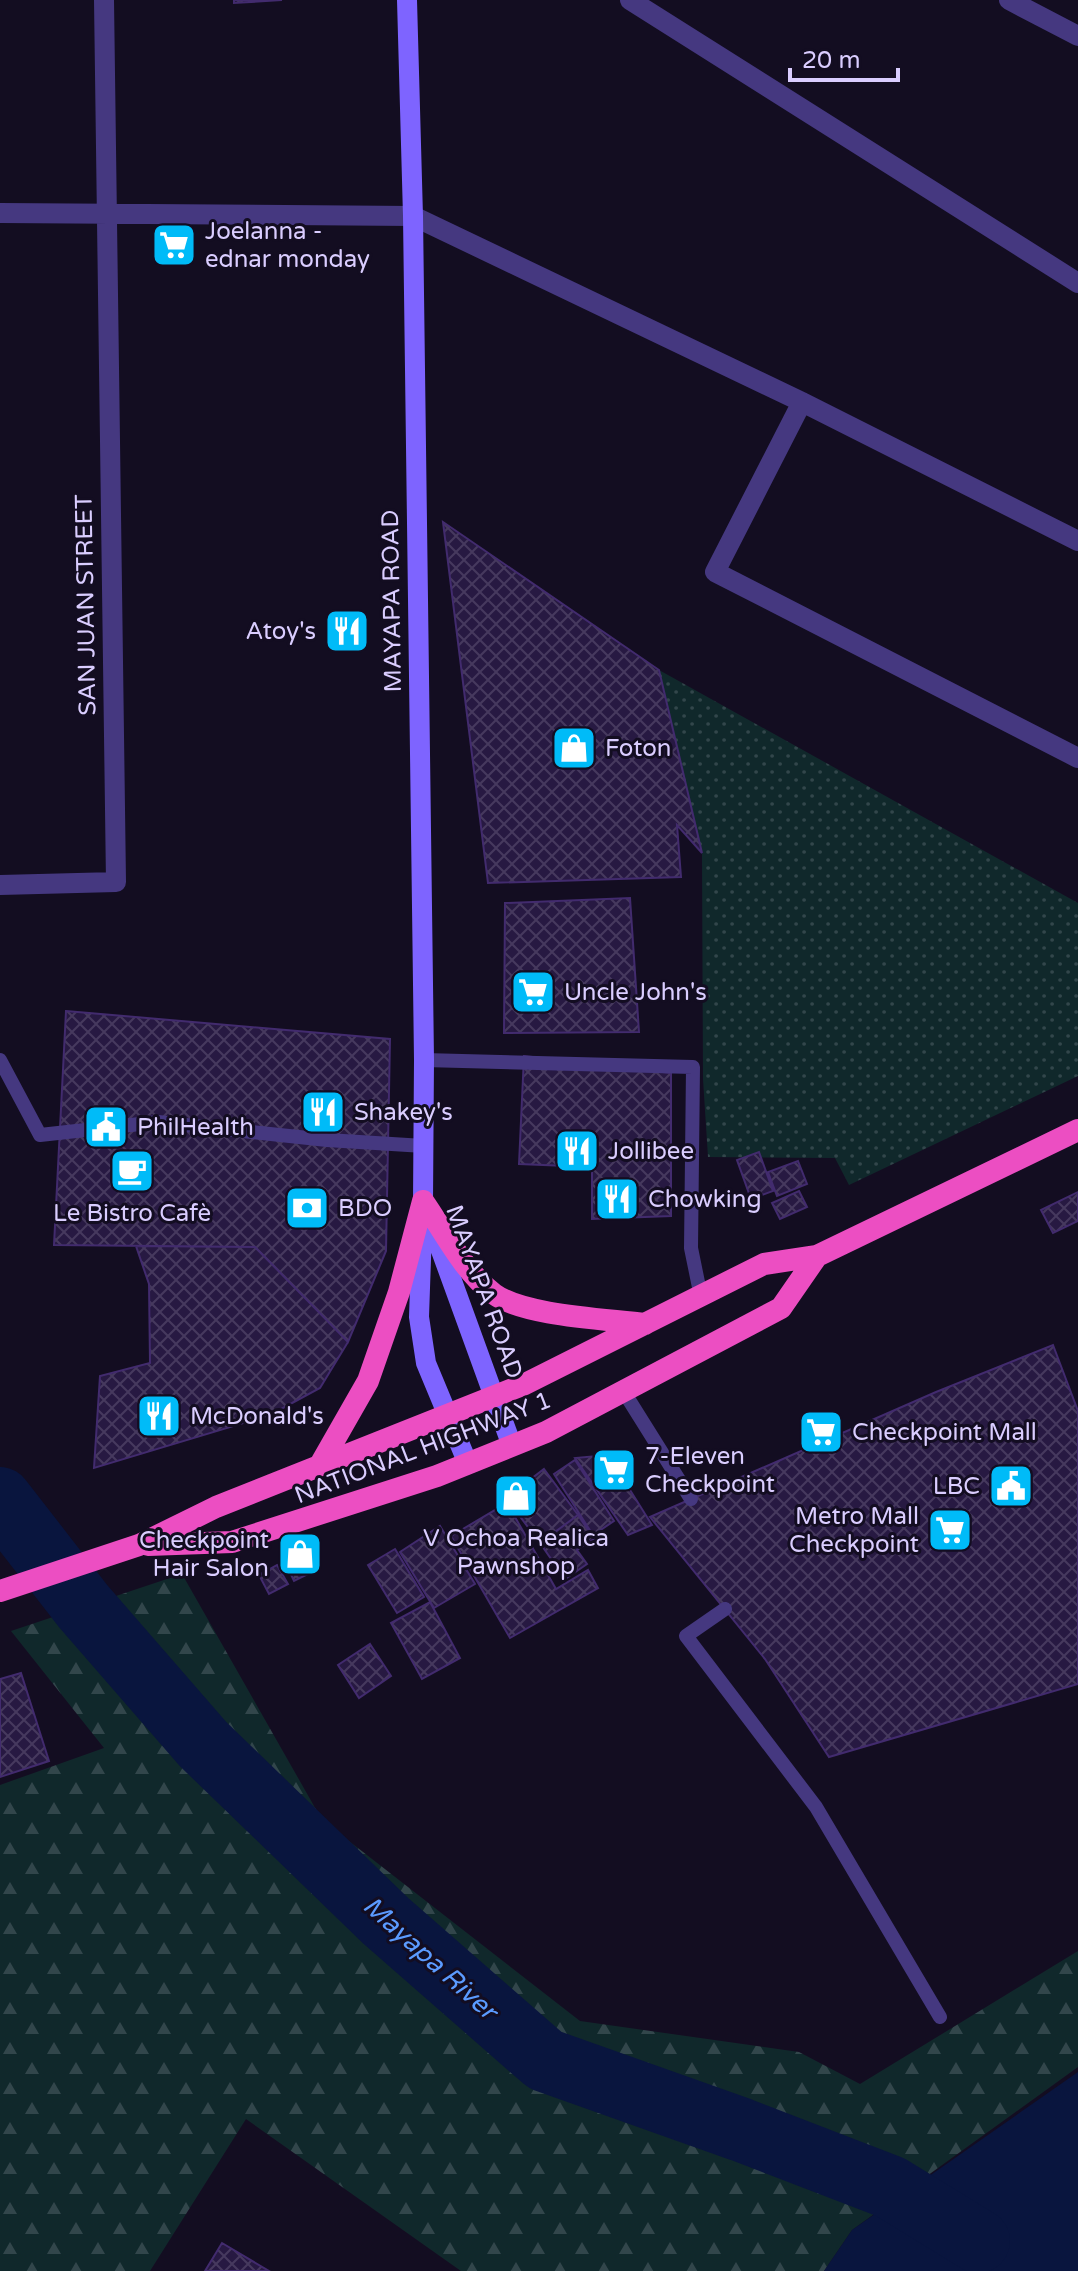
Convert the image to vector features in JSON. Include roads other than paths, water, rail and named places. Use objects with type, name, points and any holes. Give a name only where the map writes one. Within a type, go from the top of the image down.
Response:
[{"type":"highway","name":"NATIONAL HIGHWAY 1","points":[[0,1591],[139,1545],[216,1507],[525,1384],[764,1264],[817,1256],[1078,1130]]},
{"type":"highway","points":[[423,1201],[476,1276],[504,1300],[528,1308],[645,1324]]},
{"type":"highway","points":[[320,1465],[368,1381],[399,1292],[423,1201]]},
{"type":"highway","name":"NATIONAL HIGHWAY 1","points":[[139,1545],[232,1542],[293,1525],[468,1464],[546,1432],[781,1308],[817,1256]]},
{"type":"main road","name":"MAYAPA ROAD","points":[[407,0],[413,216],[424,1060],[419,1317],[426,1363],[468,1464]]},
{"type":"main road","name":"MAYAPA ROAD","points":[[423,1201],[512,1446]]},
{"type":"street","points":[[104,0],[106,213]]},
{"type":"street","points":[[630,0],[1078,283]]},
{"type":"street","points":[[1009,0],[1078,36]]},
{"type":"street","points":[[0,213],[413,216],[802,402],[1078,541]]},
{"type":"street","name":"SAN JUAN STREET","points":[[0,885],[116,882],[106,213]]},
{"type":"street","points":[[802,402],[715,572],[1078,758]]},
{"type":"lane","points":[[0,1060],[40,1135],[158,1122],[327,1140],[424,1146]]},
{"type":"lane","points":[[424,1060],[693,1067],[691,1248],[701,1297]]},
{"type":"lane","points":[[624,1392],[691,1499]]},
{"type":"lane","points":[[725,1609],[686,1636],[816,1807],[940,2017]]},
{"type":"water","points":[[1078,2072],[1078,2271],[824,2271],[852,2230]]},
{"type":"waterway","name":"Mayapa River","points":[[0,1499],[83,1606],[203,1744],[386,1921],[545,2060],[890,2187],[978,2241]]},
{"type":"place","name":"Joelanna - ednar monday","points":[[174,245]]},
{"type":"place","name":"Atoy's","points":[[347,631]]},
{"type":"place","name":"Foton","points":[[574,748]]},
{"type":"place","name":"Uncle John's","points":[[533,992]]},
{"type":"place","name":"Shakey's","points":[[323,1112]]},
{"type":"place","name":"PhilHealth","points":[[106,1127]]},
{"type":"place","name":"Jollibee","points":[[577,1151]]},
{"type":"place","name":"Le Bistro Cafè","points":[[132,1171]]},
{"type":"place","name":"Chowking","points":[[617,1199]]},
{"type":"place","name":"BDO","points":[[307,1208]]},
{"type":"place","name":"McDonald's","points":[[159,1416]]},
{"type":"place","name":"Checkpoint Mall","points":[[821,1432]]},
{"type":"place","name":"7-Eleven Checkpoint","points":[[614,1470]]},
{"type":"place","name":"LBC","points":[[1011,1486]]},
{"type":"place","name":"V Ochoa Realica Pawnshop","points":[[516,1496]]},
{"type":"place","name":"Metro Mall Checkpoint","points":[[950,1530]]},
{"type":"place","name":"Checkpoint Hair Salon","points":[[300,1554]]}]
